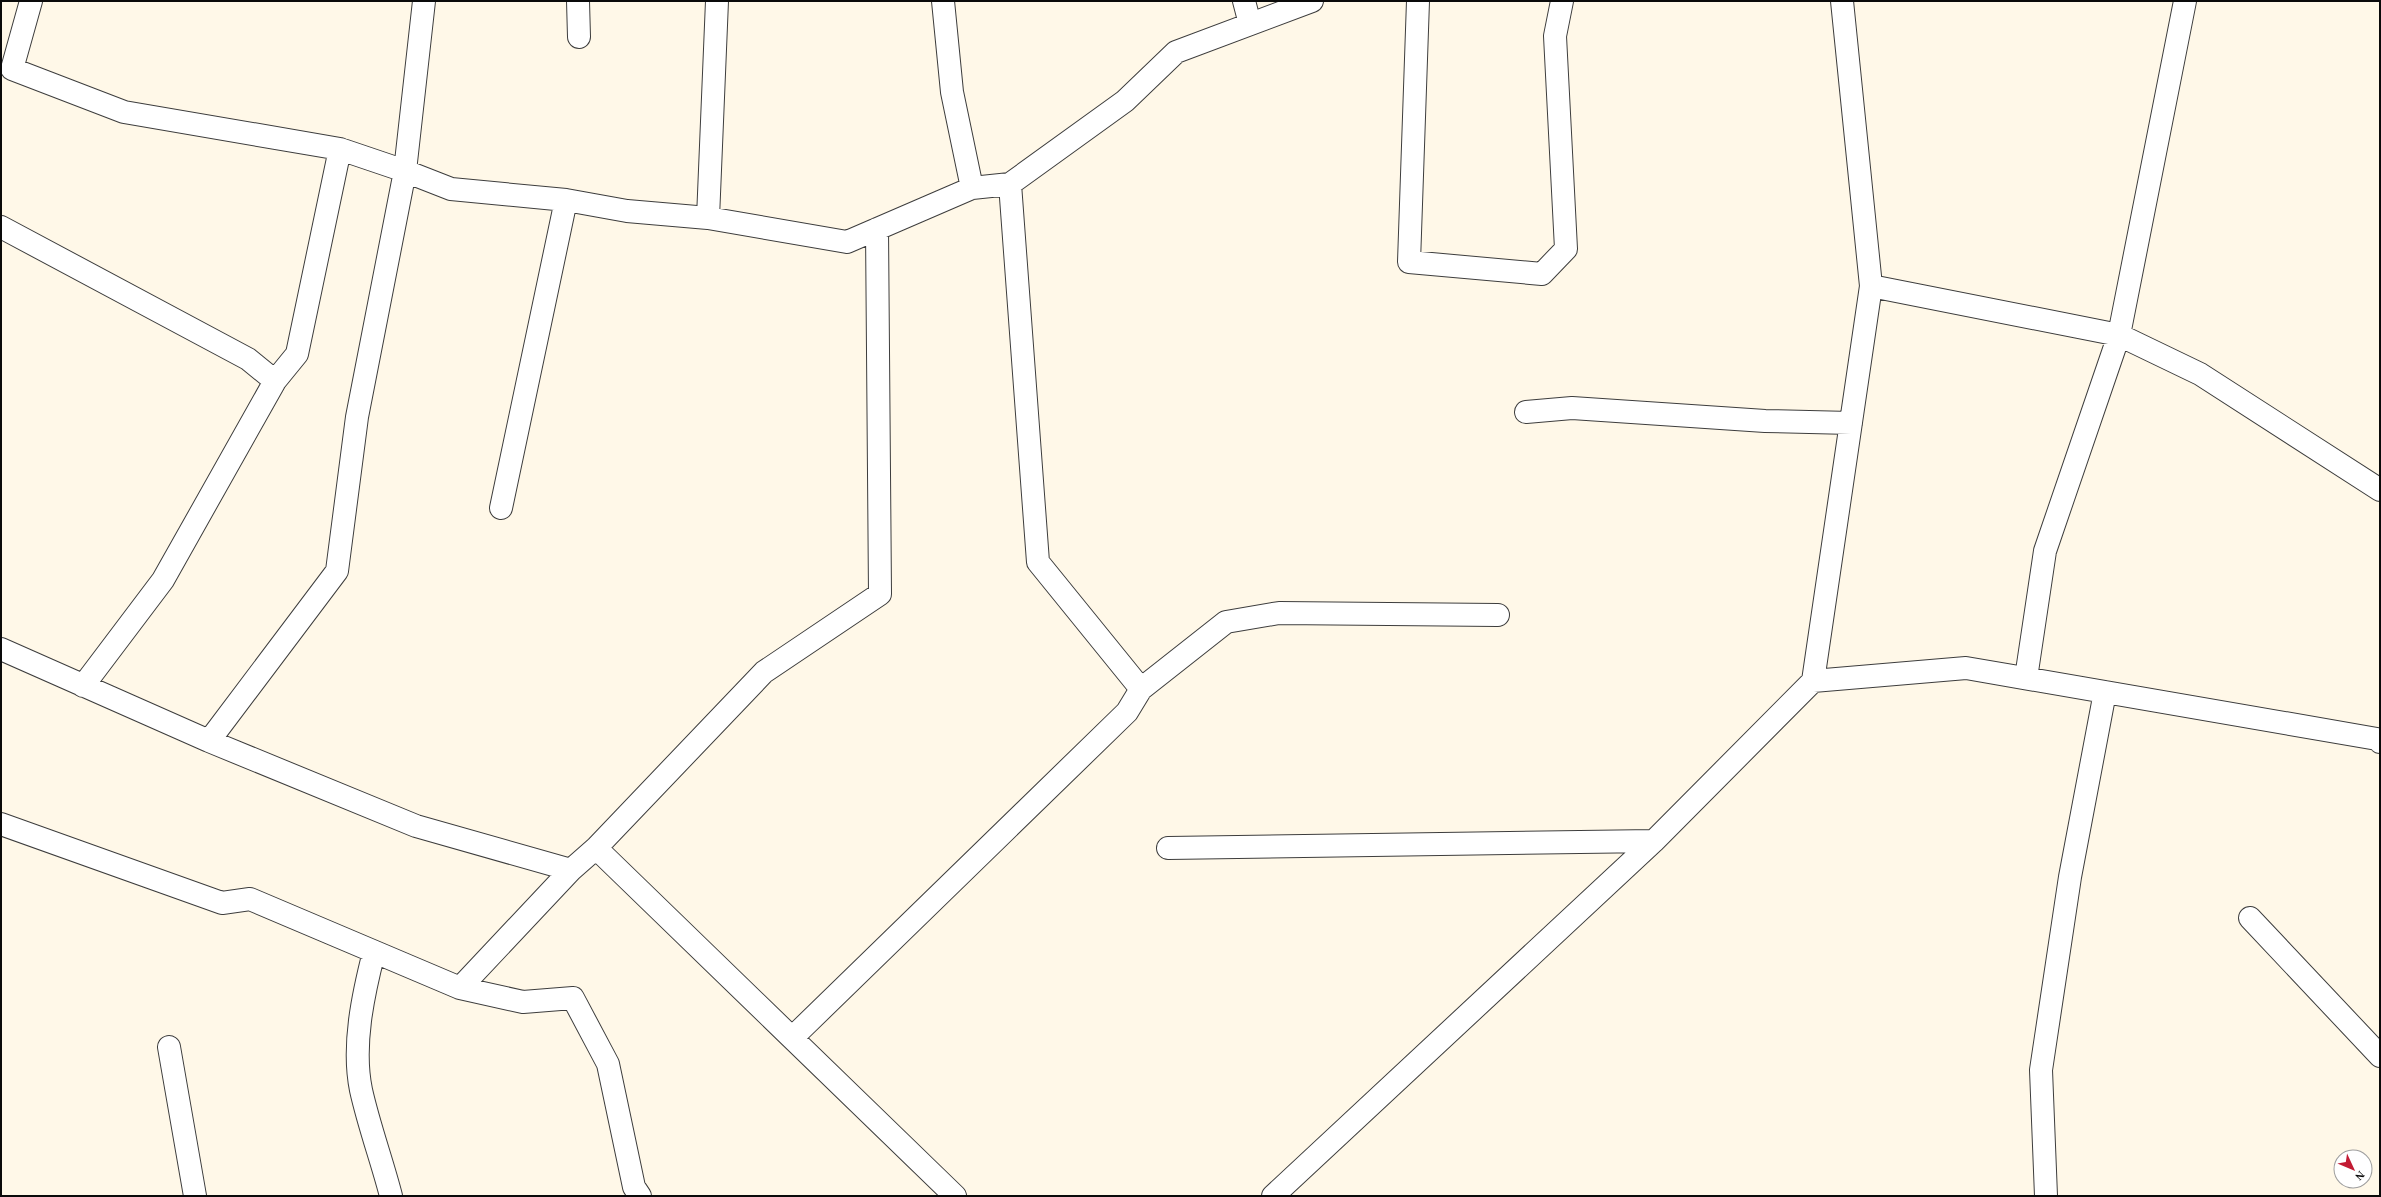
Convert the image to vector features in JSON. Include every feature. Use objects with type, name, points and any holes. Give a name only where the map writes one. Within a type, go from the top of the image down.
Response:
[{"type":"street","points":[[31,1],[7,69],[124,112],[340,149],[405,171],[451,189],[566,200],[627,211],[708,218],[847,242],[972,188],[1010,184],[1125,101],[1176,52],[1312,1]]},
{"type":"street","points":[[210,742],[337,571],[357,417],[405,171],[424,1]]},
{"type":"street","points":[[578,1],[579,37]]},
{"type":"street","points":[[708,218],[717,1]]},
{"type":"street","points":[[943,1],[952,92],[972,188]]},
{"type":"street","points":[[1244,1],[1250,24]]},
{"type":"street","points":[[1418,1],[1409,262],[1542,274],[1566,249],[1555,36],[1562,1]]},
{"type":"street","points":[[1279,1194],[1654,841],[1813,681],[1871,286],[1842,1]]},
{"type":"street","points":[[2026,678],[2045,551],[2119,335],[2184,1]]},
{"type":"street","points":[[83,686],[163,580],[275,381],[297,354],[340,149]]},
{"type":"street","points":[[1010,184],[1038,562],[1141,689]]},
{"type":"street","points":[[501,508],[566,200]]},
{"type":"street","points":[[1,227],[248,359],[275,381]]},
{"type":"street","points":[[460,988],[571,870],[596,848],[764,672],[880,594],[877,229]]},
{"type":"street","points":[[1871,286],[2119,335],[2200,374],[2380,490]]},
{"type":"street","points":[[1526,412],[1572,408],[1765,421],[1851,423]]},
{"type":"street","points":[[792,1038],[1127,712],[1141,689],[1226,622],[1279,613],[1498,615]]},
{"type":"street","points":[[1,649],[210,742],[416,826],[571,870]]},
{"type":"street","points":[[1813,681],[1966,668],[2379,738]]},
{"type":"street","points":[[2046,1196],[2041,1070],[2070,877],[2105,692]]},
{"type":"street","points":[[1,824],[222,903],[250,899],[460,988],[523,1002],[573,998],[608,1064],[634,1187],[640,1196]]},
{"type":"street","points":[[1168,848],[1654,841]]},
{"type":"street","points":[[596,848],[955,1196]]},
{"type":"street","points":[[2250,918],[2380,1056]]},
{"type":"street","points":[[374,952],[365,985],[358,1047],[361,1089],[391,1196]]},
{"type":"street","points":[[169,1047],[195,1196]]}]
